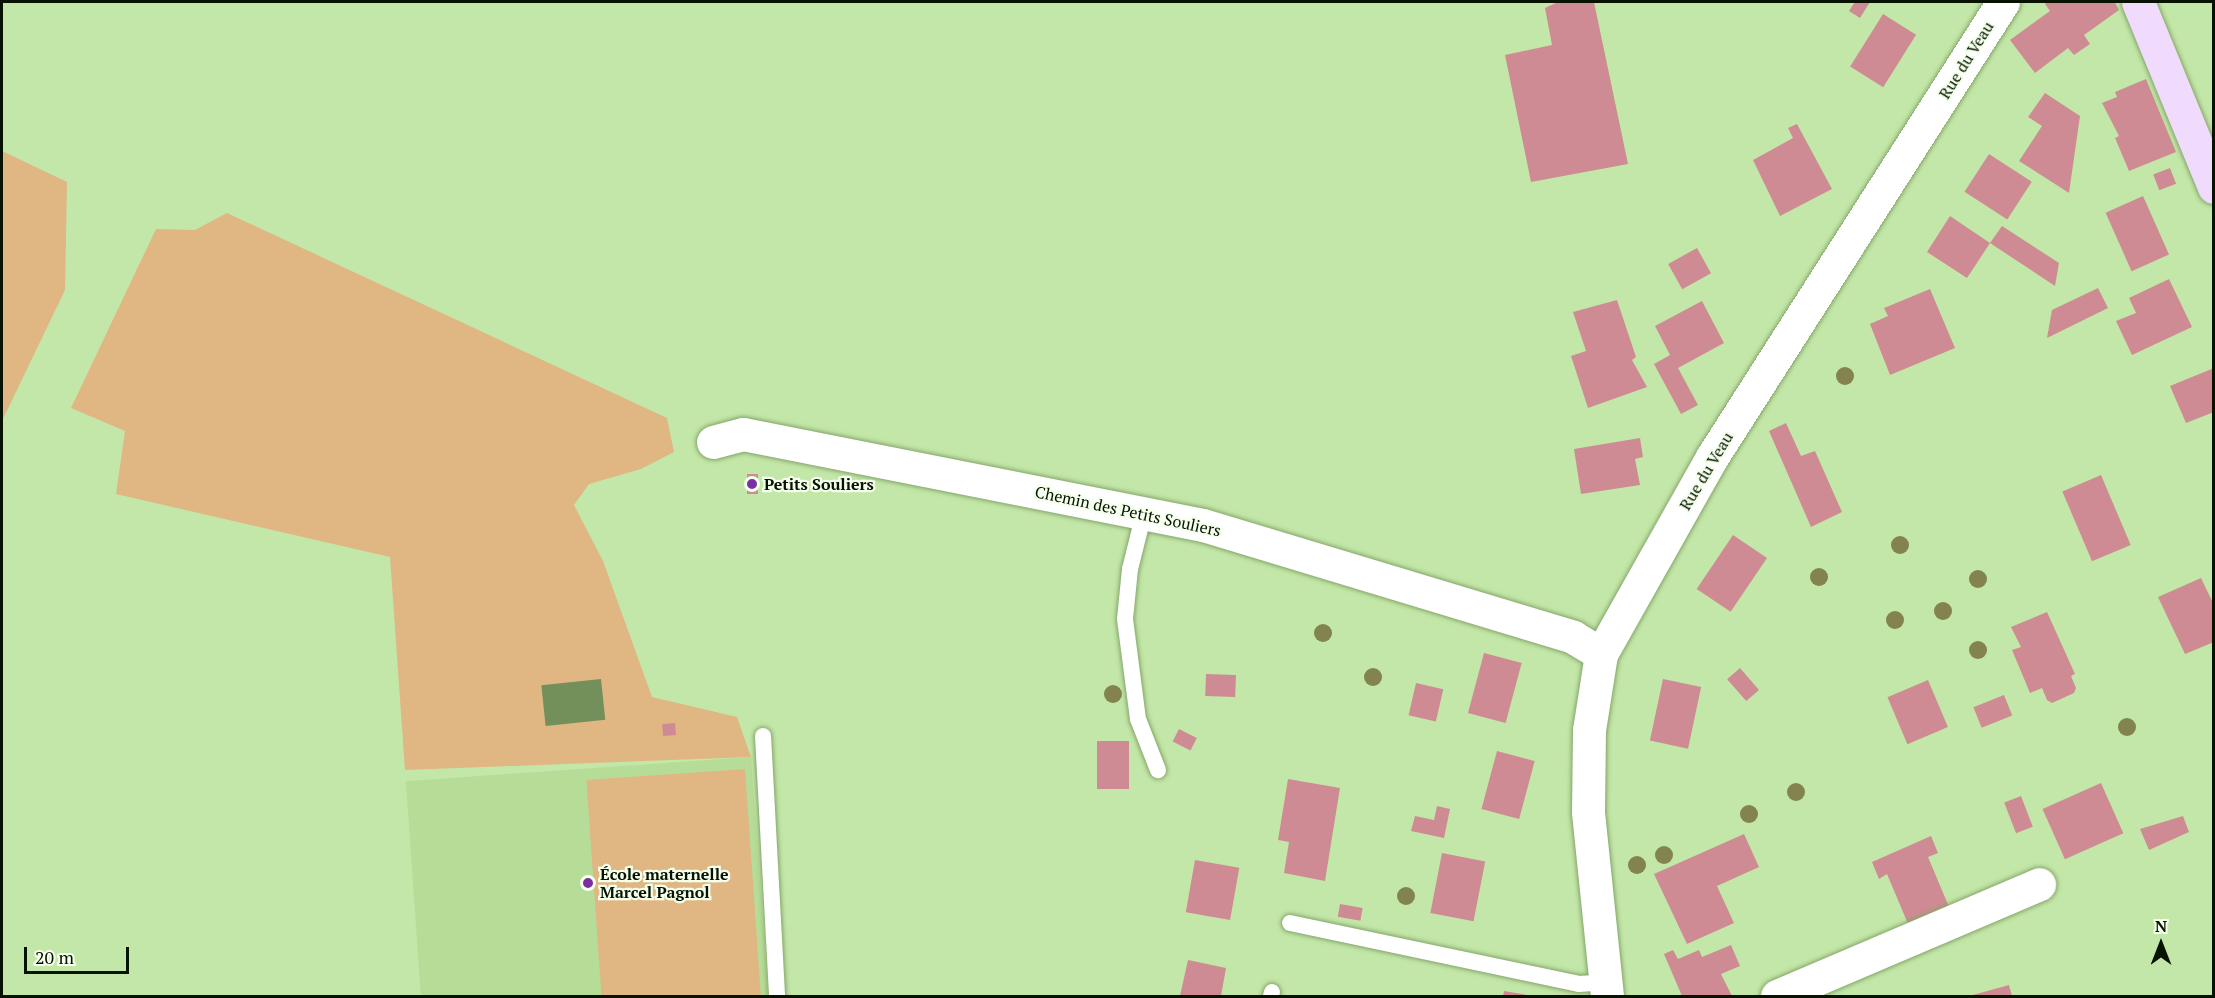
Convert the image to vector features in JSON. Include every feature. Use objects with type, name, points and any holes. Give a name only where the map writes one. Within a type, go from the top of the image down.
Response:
[{"type":"main road","points":[[2138,2],[2214,187]]},
{"type":"street","name":"Rue du Veau","points":[[1606,989],[1588,812],[1589,730],[1601,654],[1712,457],[2003,2]]},
{"type":"street","name":"Chemin des Petits Souliers","points":[[713,442],[743,434],[1203,525],[1572,638],[1601,654]]},
{"type":"street","points":[[1777,996],[2039,884]]},
{"type":"lane","points":[[1144,513],[1130,569],[1125,619],[1138,719],[1158,770]]},
{"type":"lane","points":[[763,736],[777,996]]},
{"type":"lane","points":[[1290,923],[1606,989]]},
{"type":"shaded area","points":[[2,151],[67,182],[65,290],[2,421]]},
{"type":"shaded area","points":[[227,213],[667,418],[674,452],[641,469],[589,484],[574,505],[603,561],[652,697],[737,717],[751,757],[405,770],[390,557],[116,494],[125,431],[71,408],[156,229],[195,230]]},
{"type":"shaded area","points":[[601,679],[605,720],[546,726],[541,685]]},
{"type":"shaded area","name":"École maternelle Marcel Pagnol","points":[[751,757],[768,996],[421,996],[406,781]]},
{"type":"shaded area","points":[[745,769],[761,995],[601,996],[586,780]]},
{"type":"building","points":[[1558,2],[1594,2],[1628,164],[1531,182],[1505,55],[1552,45],[1545,8]]},
{"type":"building","points":[[1855,2],[1870,2],[1860,18],[1849,11]]},
{"type":"building","points":[[2047,2],[2115,2],[2119,10],[2084,35],[2090,44],[2074,55],[2068,48],[2035,73],[2010,40],[2050,11],[2045,4]]},
{"type":"building","points":[[1883,14],[1916,35],[1883,87],[1850,67]]},
{"type":"building","points":[[2146,79],[2176,152],[2129,171],[2115,138],[2119,136],[2102,103],[2117,97],[2115,92]]},
{"type":"building","points":[[2045,93],[2080,116],[2069,193],[2019,161],[2042,126],[2028,117]]},
{"type":"building","points":[[1797,124],[1832,189],[1780,216],[1753,160],[1793,138],[1788,128]]},
{"type":"building","points":[[1989,154],[2032,182],[2007,220],[1964,192]]},
{"type":"building","points":[[2170,168],[2176,184],[2159,190],[2153,174]]},
{"type":"building","points":[[2143,196],[2169,254],[2132,271],[2106,213]]},
{"type":"building","points":[[1950,216],[1990,243],[1967,278],[1927,252]]},
{"type":"building","points":[[2002,226],[2059,263],[2055,286],[1990,243]]},
{"type":"building","points":[[1697,248],[1711,273],[1682,289],[1668,264]]},
{"type":"building","points":[[2169,279],[2192,327],[2132,355],[2116,321],[2136,313],[2129,298]]},
{"type":"building","points":[[2098,288],[2108,308],[2047,338],[2052,310]]},
{"type":"building","points":[[1930,289],[1955,348],[1890,375],[1870,324],[1888,316],[1884,308]]},
{"type":"building","points":[[1617,300],[1636,357],[1632,360],[1647,387],[1588,408],[1571,356],[1586,351],[1573,312]]},
{"type":"building","points":[[1702,301],[1724,343],[1678,368],[1698,405],[1681,414],[1654,364],[1670,355],[1655,326]]},
{"type":"building","points":[[2214,368],[2214,412],[2186,423],[2170,386]]},
{"type":"building","points":[[1786,423],[1801,456],[1815,451],[1842,512],[1811,527],[1769,431]]},
{"type":"building","points":[[1640,438],[1643,457],[1635,459],[1640,485],[1581,494],[1574,449]]},
{"type":"building","name":"Petits Souliers","points":[[747,474],[758,474],[758,494],[747,494]]},
{"type":"building","points":[[2101,475],[2131,545],[2092,561],[2062,491]]},
{"type":"building","points":[[1733,535],[1767,558],[1731,612],[1697,589]]},
{"type":"building","points":[[2201,578],[2214,605],[2214,642],[2185,654],[2158,597]]},
{"type":"building","points":[[2047,612],[2075,674],[2071,676],[2076,688],[2074,693],[2052,703],[2047,700],[2042,688],[2030,693],[2012,650],[2021,647],[2011,627]]},
{"type":"building","points":[[1484,653],[1522,663],[1506,723],[1468,713]]},
{"type":"building","points":[[1740,668],[1759,690],[1746,701],[1727,679]]},
{"type":"building","points":[[1206,674],[1236,675],[1235,697],[1205,696]]},
{"type":"building","points":[[1663,679],[1701,687],[1688,749],[1650,741]]},
{"type":"building","points":[[1928,680],[1948,727],[1907,744],[1887,697]]},
{"type":"building","points":[[1416,683],[1443,689],[1436,721],[1409,715]]},
{"type":"building","points":[[2004,695],[2012,715],[1982,728],[1973,707]]},
{"type":"building","points":[[675,723],[676,735],[663,736],[662,724]]},
{"type":"building","points":[[1179,729],[1197,738],[1190,751],[1173,741]]},
{"type":"building","points":[[1097,741],[1129,741],[1129,789],[1097,789]]},
{"type":"building","points":[[1497,751],[1535,761],[1519,819],[1481,809]]},
{"type":"building","points":[[1288,779],[1340,788],[1325,881],[1284,873],[1289,842],[1278,840]]},
{"type":"building","points":[[2101,783],[2123,833],[2065,859],[2043,809]]},
{"type":"building","points":[[2021,796],[2033,827],[2016,833],[2004,802]]},
{"type":"building","points":[[1437,806],[1450,809],[1444,838],[1411,831],[1415,816],[1434,820]]},
{"type":"building","points":[[2183,816],[2189,832],[2149,850],[2140,829]]},
{"type":"building","points":[[1744,834],[1759,867],[1717,886],[1734,923],[1687,944],[1654,874]]},
{"type":"building","points":[[1931,836],[1938,853],[1928,857],[1952,914],[1911,931],[1887,874],[1879,879],[1872,862]]},
{"type":"building","points":[[1442,853],[1485,861],[1474,921],[1430,913]]},
{"type":"building","points":[[1195,860],[1239,868],[1230,920],[1186,912]]},
{"type":"building","points":[[1340,904],[1363,908],[1360,921],[1338,917]]},
{"type":"building","points":[[1731,945],[1740,966],[1721,974],[1732,996],[1682,996],[1664,954],[1673,950],[1678,959],[1699,950],[1702,957]]},
{"type":"building","points":[[1188,960],[1226,968],[1221,996],[1180,996]]},
{"type":"building","points":[[2009,985],[2012,996],[1969,996]]},
{"type":"building","points":[[1504,991],[1527,995],[1503,996]]},
{"type":"place","name":"Petits Souliers","points":[[752,484]]},
{"type":"place","name":"École maternelle Marcel Pagnol","points":[[588,883]]}]
